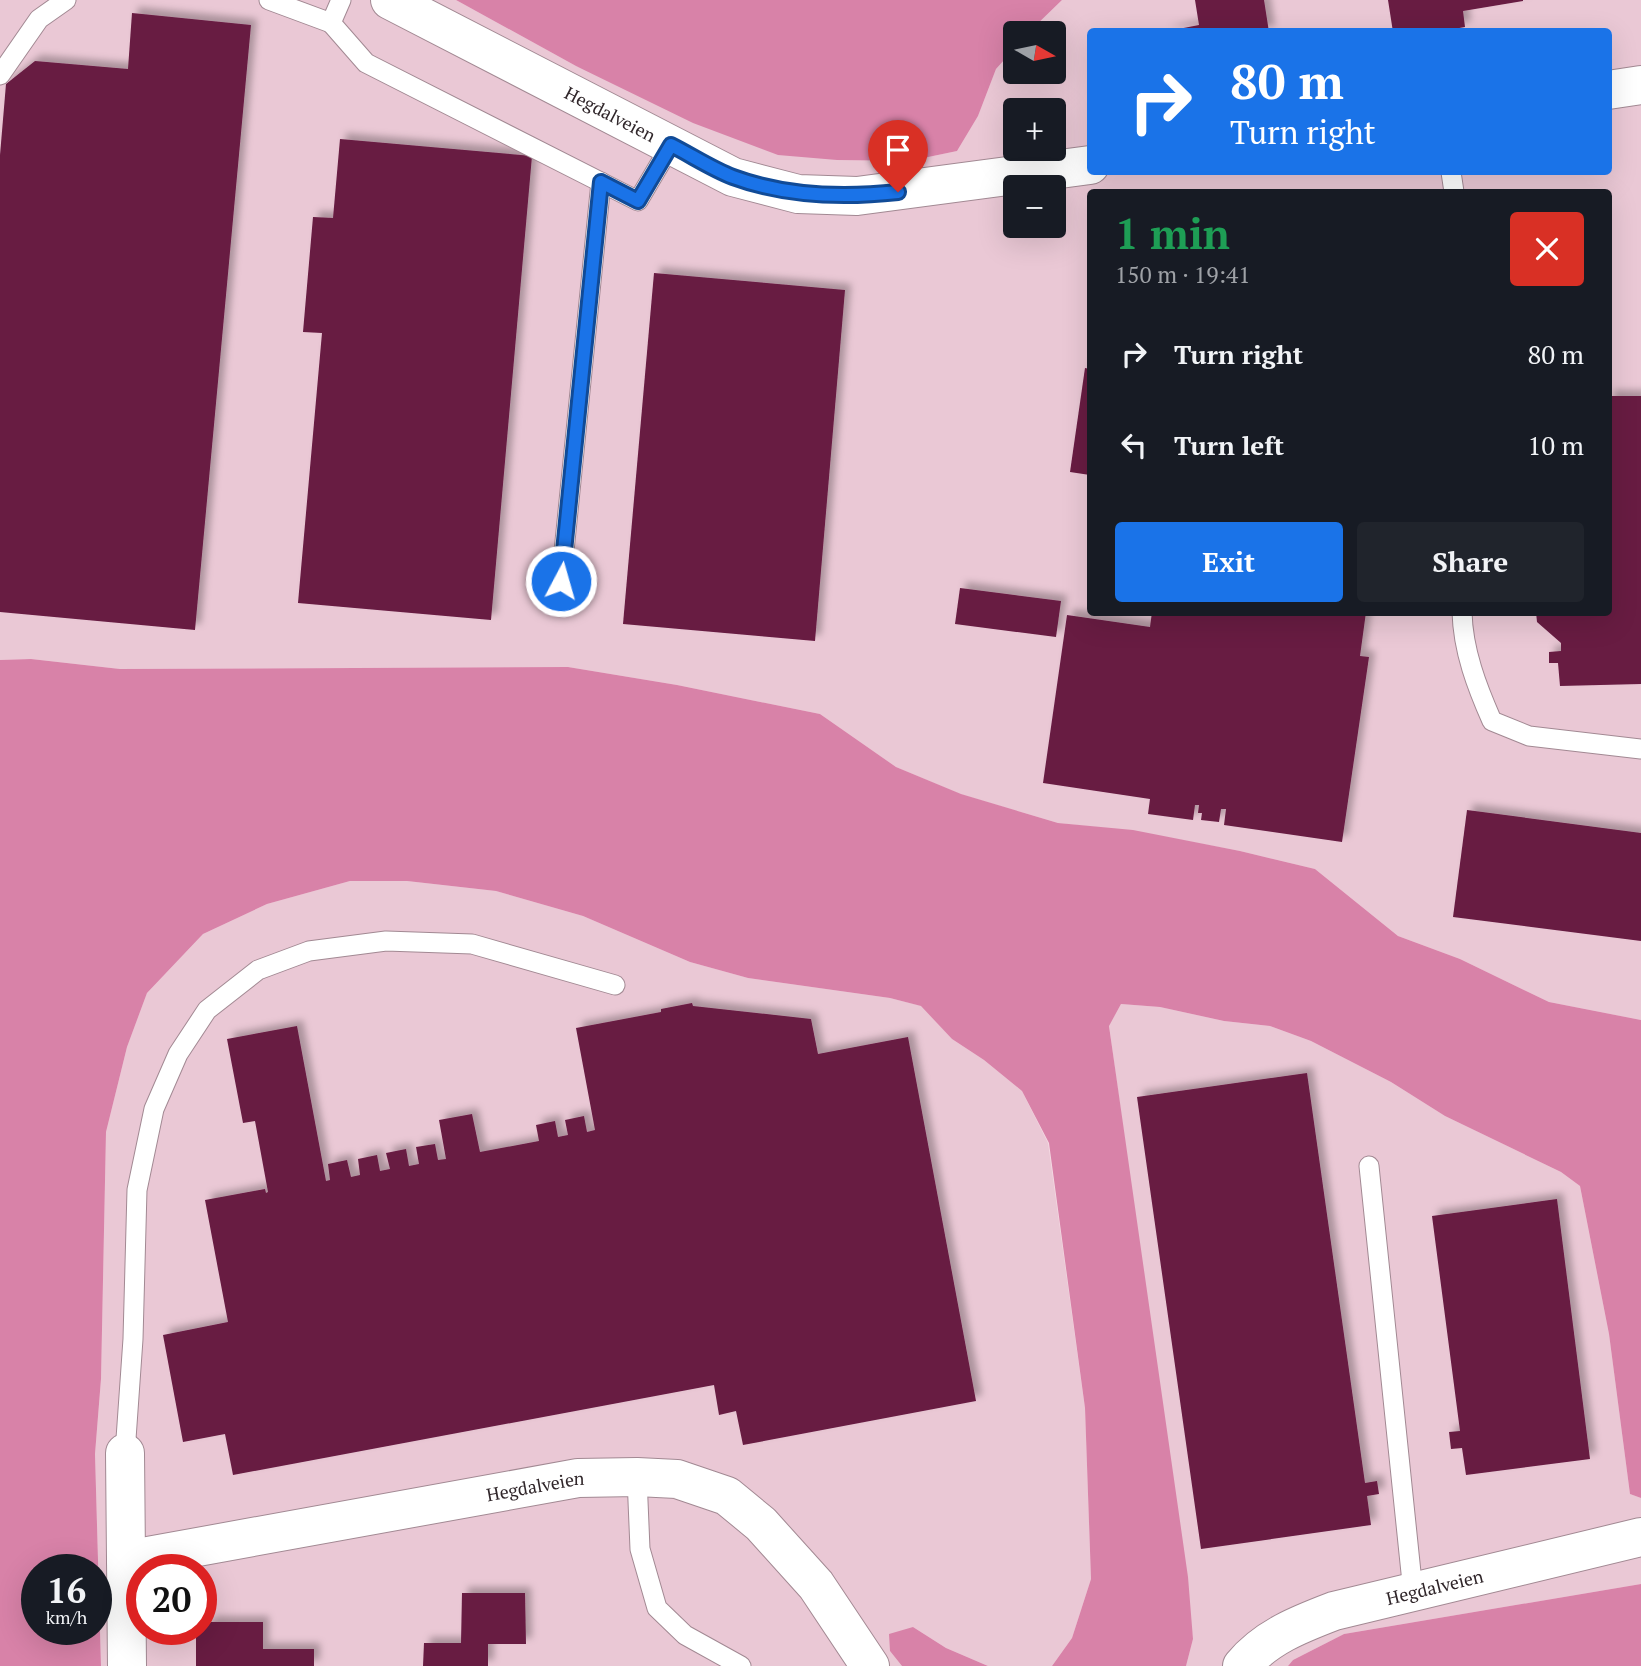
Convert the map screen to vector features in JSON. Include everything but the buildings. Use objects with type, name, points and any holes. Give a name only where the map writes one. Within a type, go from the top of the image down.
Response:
[{"type":"street","name":"Hegdalveien","points":[[390,0],[733,177],[798,194],[884,194],[1087,165]]},
{"type":"street","points":[[1612,89],[1641,85]]},
{"type":"street","points":[[125,1454],[126,1560]]},
{"type":"street","name":"Hegdalveien","points":[[159,1554],[578,1478],[677,1479],[727,1496],[761,1524],[816,1585],[870,1666]]},
{"type":"street","name":"Hegdalveien","points":[[1242,1666],[1255,1650],[1292,1627],[1334,1611],[1641,1537]]},
{"type":"street","points":[[127,1645],[127,1666]]},
{"type":"lane","points":[[0,75],[39,19],[65,0]]},
{"type":"lane","points":[[269,0],[331,23],[366,63],[638,201],[671,145]]},
{"type":"lane","points":[[331,23],[341,0]]},
{"type":"lane","points":[[561,581],[601,182]]},
{"type":"lane","points":[[1462,616],[1462,631],[1476,684],[1492,721],[1529,736],[1641,749]]},
{"type":"lane","points":[[125,1454],[133,1339],[137,1190],[155,1109],[178,1054],[207,1010],[258,970],[309,951],[386,941],[472,944],[615,985]]},
{"type":"lane","points":[[1369,1166],[1413,1592]]},
{"type":"lane","points":[[637,1477],[640,1549],[657,1608],[685,1635],[741,1666]]},
{"type":"shaded area","points":[[0,0],[456,0],[576,66],[837,160],[909,161],[957,151],[978,116],[996,69],[1003,61],[1003,84],[1066,84],[1066,21],[1040,21],[1062,0],[1641,0],[1641,1020],[1549,1002],[1460,959],[1398,936],[1315,869],[1240,851],[1133,831],[1058,823],[960,794],[896,767],[820,714],[677,685],[568,667],[120,669],[31,659],[0,660]]},
{"type":"shaded area","points":[[456,0],[1062,0],[1040,21],[1003,21],[1003,61],[996,69],[978,116],[957,151],[909,161],[837,160],[778,155],[693,123],[576,66]]},
{"type":"shaded area","points":[[31,659],[120,669],[568,667],[677,685],[820,714],[896,767],[961,794],[1058,823],[1133,830],[1315,869],[1398,936],[1460,959],[1549,1002],[1641,1020],[1641,1498],[1630,1494],[1609,1334],[1580,1186],[1561,1172],[1445,1116],[1391,1082],[1311,1041],[1270,1026],[1224,1021],[1160,1007],[1121,1004],[1109,1026],[1188,1577],[1193,1639],[1186,1666],[1052,1666],[1072,1638],[1091,1579],[1085,1408],[1049,1143],[1022,1091],[984,1060],[952,1039],[921,1006],[890,998],[748,978],[690,962],[583,916],[496,891],[407,881],[350,881],[267,904],[203,934],[147,993],[127,1047],[106,1132],[101,1379],[95,1454],[98,1554],[21,1554],[21,1645],[100,1645],[101,1666],[0,1666],[0,660]]},
{"type":"shaded area","points":[[350,881],[407,881],[496,891],[583,916],[690,962],[748,978],[890,998],[922,1006],[952,1039],[984,1060],[1022,1091],[1048,1143],[1085,1408],[1091,1579],[1072,1638],[1052,1666],[988,1666],[946,1648],[913,1627],[890,1651],[902,1666],[101,1666],[100,1645],[112,1645],[112,1554],[98,1554],[95,1454],[101,1379],[106,1132],[127,1047],[147,993],[203,934],[267,904]]},
{"type":"shaded area","points":[[1121,1004],[1160,1007],[1224,1021],[1270,1026],[1311,1041],[1391,1082],[1445,1116],[1561,1172],[1580,1186],[1609,1334],[1630,1494],[1641,1498],[1641,1584],[1344,1634],[1293,1660],[1288,1666],[1186,1666],[1193,1639],[1109,1025]]},
{"type":"shaded area","points":[[1641,1584],[1641,1666],[1288,1666],[1293,1660],[1344,1634]]},
{"type":"shaded area","points":[[913,1627],[946,1648],[988,1666],[902,1666],[890,1651],[889,1634]]},
{"type":"route","points":[[561,581],[601,182],[638,201],[671,145],[733,177],[798,194],[857,196],[898,192]]}]
